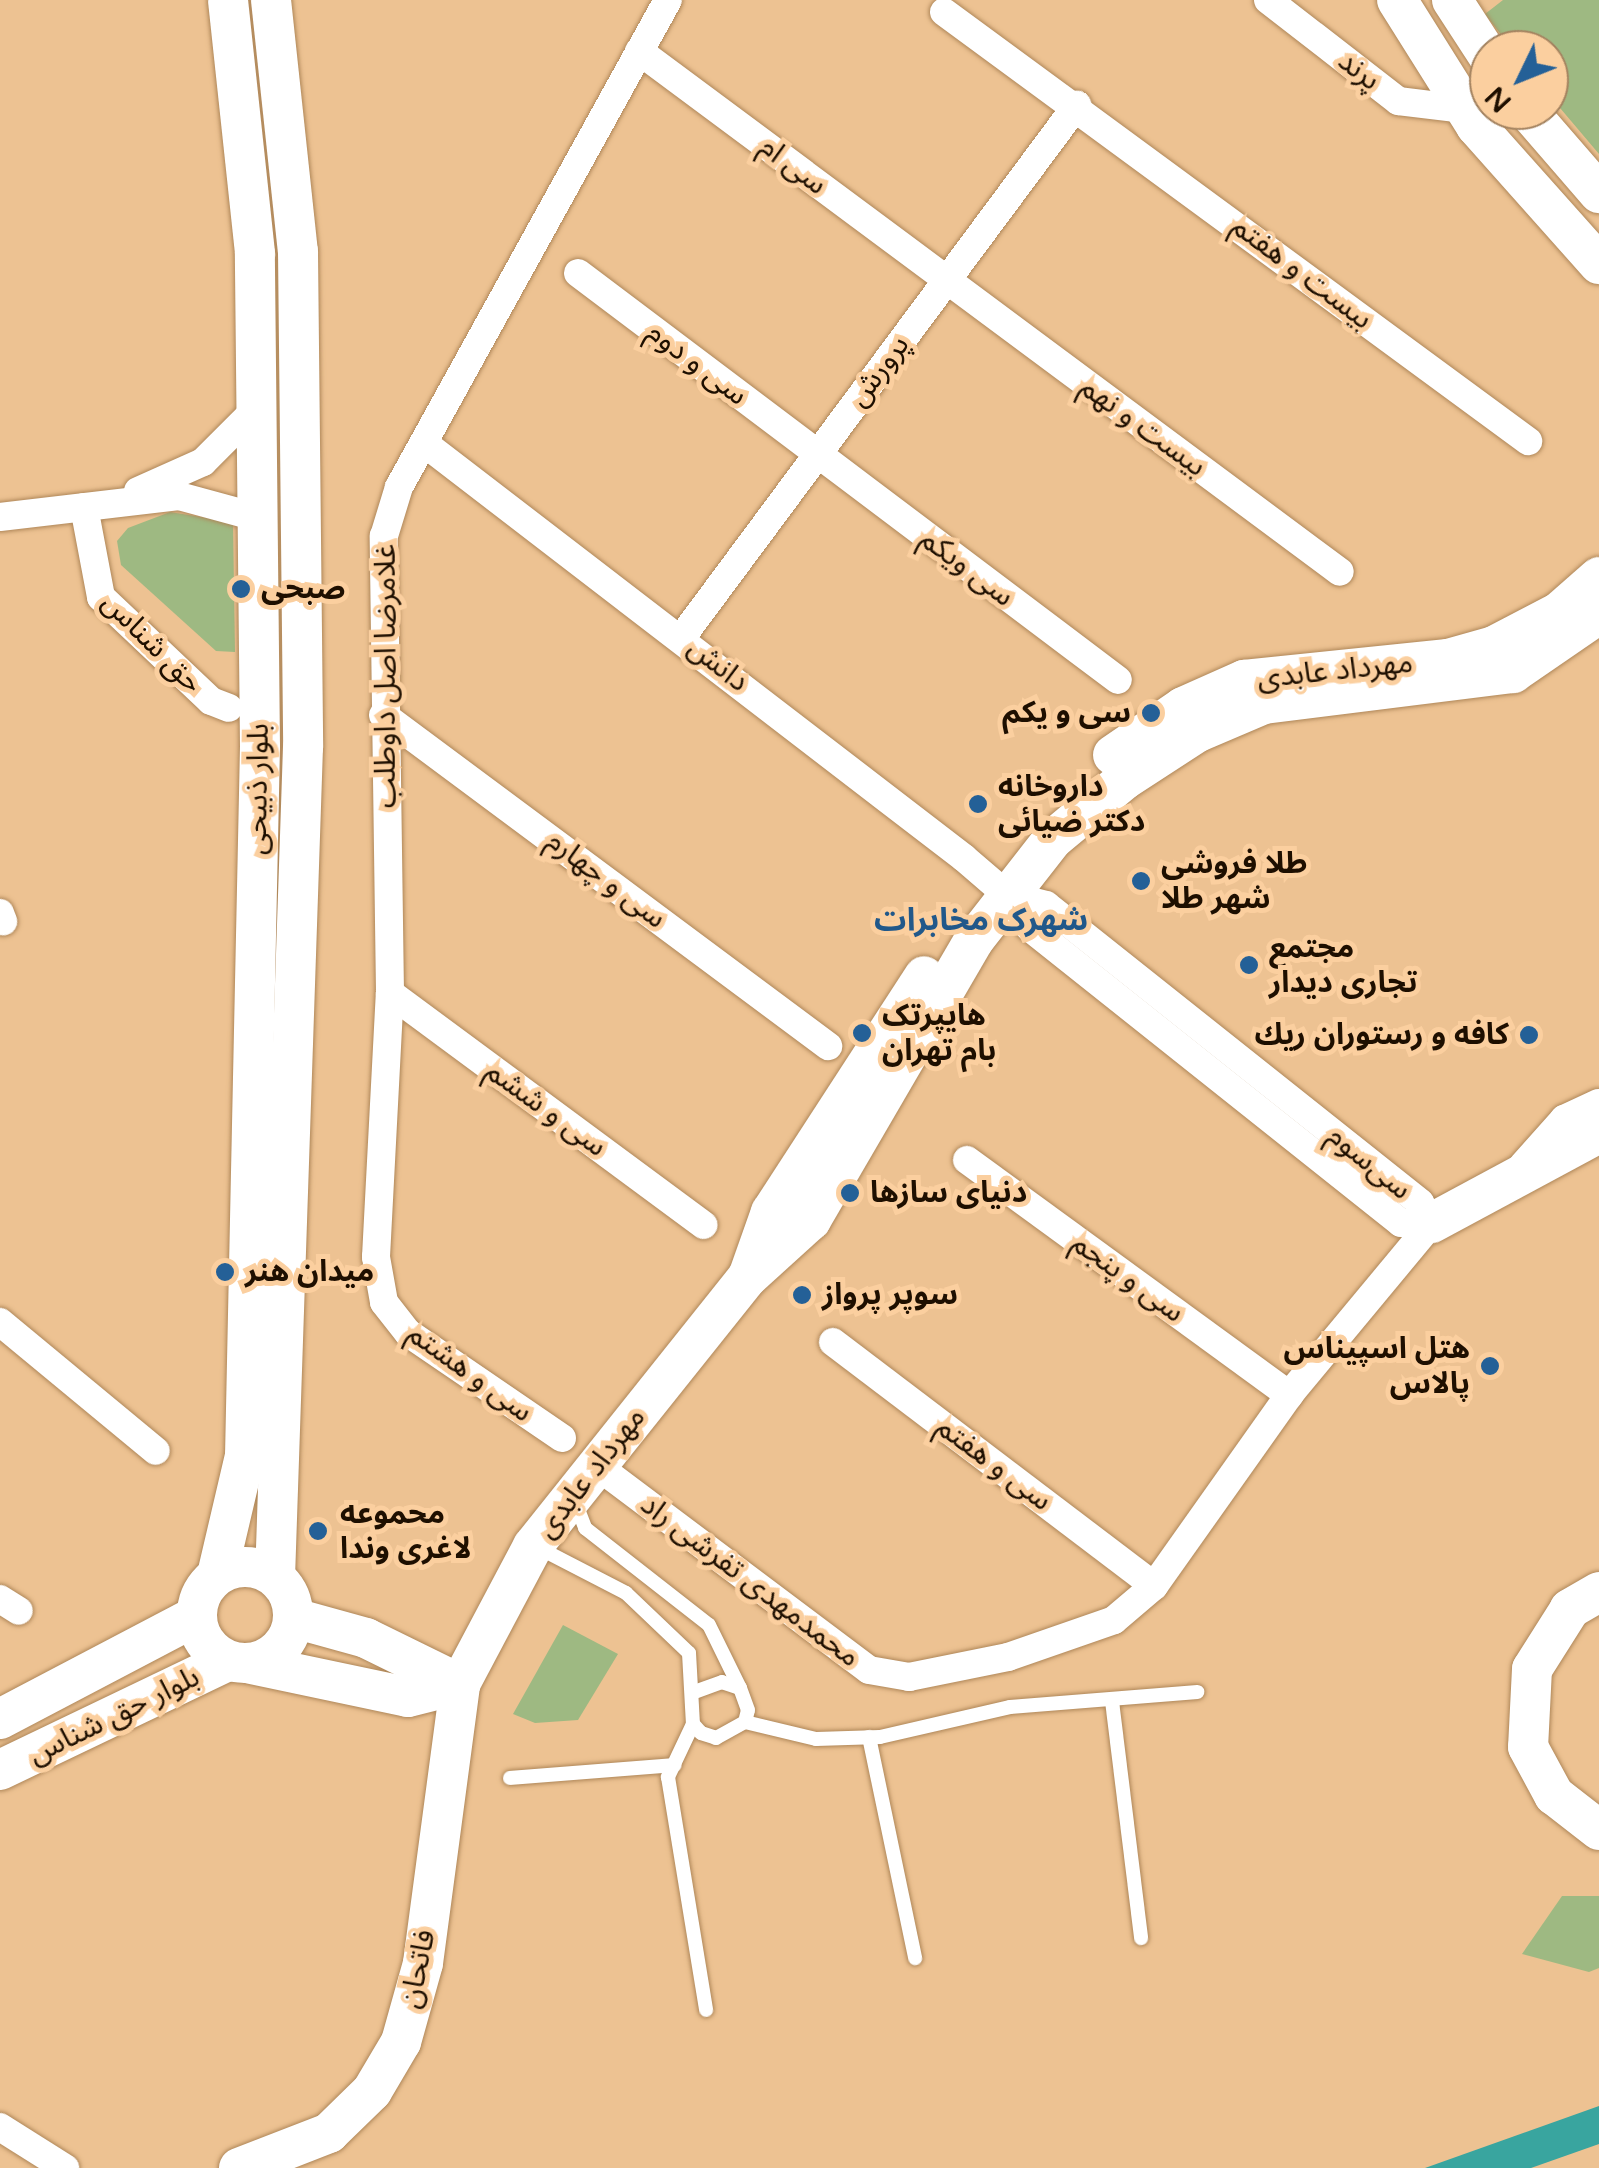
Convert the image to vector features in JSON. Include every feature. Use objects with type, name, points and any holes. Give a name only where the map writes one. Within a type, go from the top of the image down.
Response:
[{"type":"main road","name":"بلوار ذبیحی","points":[[216,1575],[245,1456],[260,747],[255,254],[228,0]]},
{"type":"main road","name":"بلوار ذبیحی","points":[[271,0],[298,251],[303,747],[275,1576]]},
{"type":"main road","points":[[1397,0],[1463,108],[1599,264]]},
{"type":"main road","points":[[1457,2],[1473,30]]},
{"type":"main road","points":[[1545,130],[1599,192]]},
{"type":"main road","name":"مهرداد عابدی","points":[[460,1684],[533,1546],[748,1278],[811,1220],[974,940],[998,886],[1032,826],[1095,770],[1183,707],[1244,680],[1448,659],[1494,646],[1558,612],[1599,577]]},
{"type":"main road","name":"مهرداد عابدی","points":[[998,886],[1124,780],[1198,732],[1264,704],[1513,672],[1599,614]]},
{"type":"main road","points":[[1432,1223],[1599,1134]]},
{"type":"main road","points":[[239,1662],[272,1656],[288,1640],[294,1618],[286,1588],[275,1576],[236,1567],[216,1575],[198,1600],[196,1616],[200,1634],[239,1662],[408,1697],[460,1684]]},
{"type":"main road","points":[[1599,1592],[1570,1609],[1532,1669],[1528,1747],[1554,1795],[1599,1830]]},
{"type":"main road","name":"بلوار حق شناس","points":[[0,1720],[196,1616]]},
{"type":"main road","points":[[294,1618],[366,1638],[460,1684]]},
{"type":"main road","name":"بلوار حق شناس","points":[[0,1770],[239,1662]]},
{"type":"main road","name":"فاتحان","points":[[240,2168],[266,2163],[328,2134],[372,2092],[401,2042],[424,1962],[460,1684]]},
{"type":"street","name":"غلامرضا اصل داوطلب","points":[[384,1302],[376,1257],[390,994],[383,715],[384,536],[399,487],[668,0]]},
{"type":"street","name":"پرند","points":[[1268,0],[1398,101],[1463,108]]},
{"type":"street","name":"بیست و هفتم","points":[[944,12],[1077,105],[1528,441]]},
{"type":"street","name":"سی ام","points":[[639,51],[946,281]]},
{"type":"street","name":"پرورش","points":[[682,637],[1077,105]]},
{"type":"street","name":"سی و دوم","points":[[578,273],[817,456]]},
{"type":"street","name":"بیست و نهم","points":[[946,281],[1340,572]]},
{"type":"street","points":[[84,507],[152,487],[203,462],[255,410]]},
{"type":"street","name":"دانش","points":[[424,443],[682,637],[998,886]]},
{"type":"street","name":"سی ویکم","points":[[817,456],[1118,680]]},
{"type":"street","points":[[0,517],[180,496],[256,517]]},
{"type":"street","name":"حق شناس","points":[[84,507],[101,597],[211,701],[228,708]]},
{"type":"street","name":"سی و چهارم","points":[[383,715],[828,1046]]},
{"type":"street","name":"سی‌سوم","points":[[998,886],[1046,905],[1420,1203],[1432,1223]]},
{"type":"street","name":"سی و ششم","points":[[390,994],[703,1225]]},
{"type":"street","points":[[1508,1181],[1564,1119],[1599,1103]]},
{"type":"street","name":"سی و پنجم","points":[[967,1160],[1289,1395]]},
{"type":"street","name":"محمدمهدی تفرشی راد","points":[[584,1479],[869,1670],[910,1677],[1008,1657],[1114,1620],[1154,1586],[1289,1395],[1432,1223]]},
{"type":"street","name":"سی و هشتم","points":[[384,1302],[408,1334],[562,1438]]},
{"type":"street","points":[[0,1322],[156,1452]]},
{"type":"street","name":"سی و هفتم","points":[[833,1342],[1154,1586]]},
{"type":"street","points":[[0,2127],[65,2168]]},
{"type":"lane","points":[[584,1479],[585,1528],[709,1625],[740,1688],[748,1710],[745,1722]]},
{"type":"lane","points":[[533,1546],[626,1593],[689,1652],[695,1692],[693,1724],[668,1776],[706,2010]]},
{"type":"lane","points":[[695,1692],[722,1682],[740,1688]]},
{"type":"lane","points":[[693,1724],[716,1738],[745,1722],[816,1739],[869,1737],[1010,1707],[1112,1702],[1197,1692]]},
{"type":"lane","points":[[1112,1702],[1141,1938]]},
{"type":"lane","points":[[869,1737],[914,1958]]},
{"type":"lane","points":[[510,1778],[674,1765]]},
{"type":"green space","points":[[1503,0],[1599,0],[1599,154],[1569,119],[1569,30],[1497,30],[1485,14]]},
{"type":"green space","points":[[170,512],[233,522],[235,652],[216,651],[121,565],[117,541],[128,528]]},
{"type":"green space","points":[[563,1625],[618,1654],[578,1720],[535,1723],[513,1714]]},
{"type":"green space","points":[[1562,1896],[1599,1896],[1599,1968],[1589,1972],[1522,1954]]},
{"type":"water","points":[[1599,2106],[1599,2144],[1531,2168],[1425,2168]]},
{"type":"place","name":"صبحی","points":[[241,589]]},
{"type":"place","name":"سی و یکم","points":[[1151,713]]},
{"type":"place","name":"داروخانه دکتر ضیائی","points":[[978,804]]},
{"type":"place","name":"طلا فروشی شهر طلا","points":[[1141,881]]},
{"type":"place","name":"مجتمع تجاری دیدار","points":[[1249,965]]},
{"type":"place","name":"هایپرتک بام تهران","points":[[862,1033]]},
{"type":"place","name":"كافه و رستوران ريك","points":[[1529,1035]]},
{"type":"place","name":"دنیای سازها","points":[[850,1193]]},
{"type":"place","name":"میدان هنر","points":[[225,1272]]},
{"type":"place","name":"سوپر پرواز","points":[[802,1295]]},
{"type":"place","name":"هتل اسپیناس پالاس","points":[[1490,1366]]},
{"type":"place","name":"محموعه لاغری وندا","points":[[318,1531]]},
{"type":"district","name":"شهرک مخابرات","points":[[981,920]]}]
